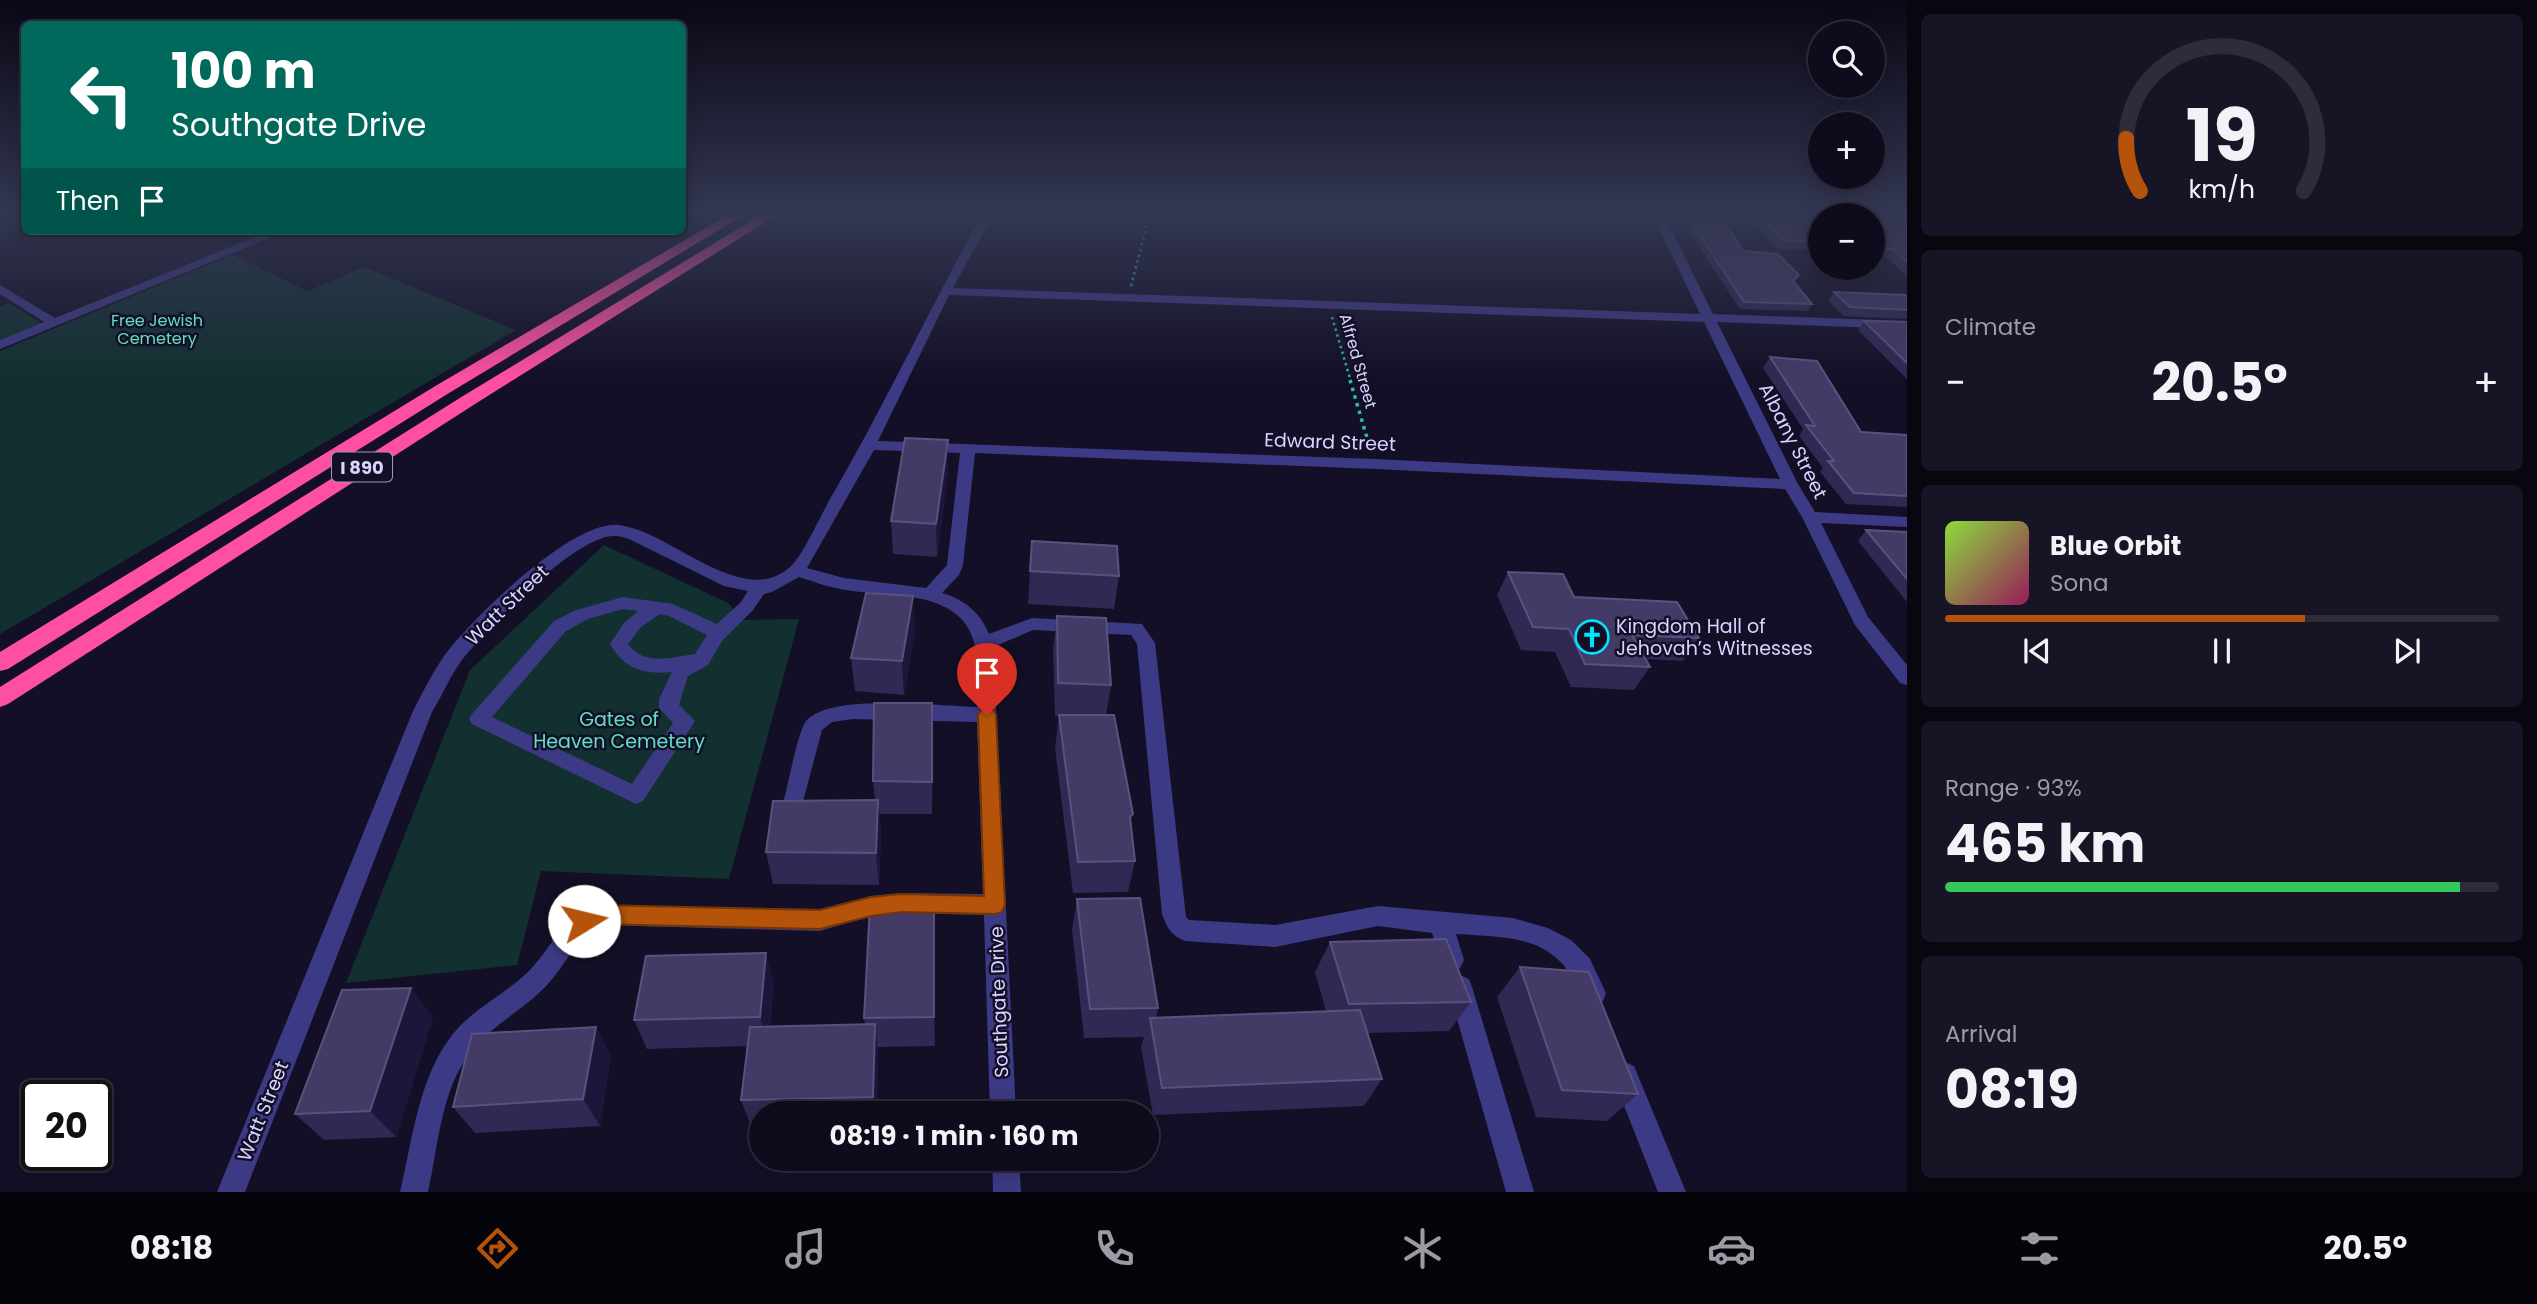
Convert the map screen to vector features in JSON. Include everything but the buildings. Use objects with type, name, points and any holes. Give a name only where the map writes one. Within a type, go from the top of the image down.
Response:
[{"type":"highway","name":"I 890","points":[[0,663],[409,410],[647,269]]},
{"type":"highway","name":"I 890","points":[[0,698],[457,407],[683,269]]},
{"type":"street","points":[[0,345],[188,269]]},
{"type":"street","points":[[719,633],[673,610],[623,603],[582,614],[560,626],[479,719],[636,795],[685,721],[669,708],[669,699],[681,672],[701,660],[719,633],[747,606],[758,587],[766,588],[797,571],[869,445],[958,269]]},
{"type":"street","name":"Albany Street","points":[[1685,269],[1790,484],[1810,517],[1861,620],[1907,678]]},
{"type":"street","points":[[0,289],[54,323]]},
{"type":"street","points":[[945,292],[1907,325]]},
{"type":"street","name":"Edward Street","points":[[869,445],[1375,464],[1790,484]]},
{"type":"street","points":[[931,594],[953,571],[955,565],[968,449]]},
{"type":"street","points":[[1810,517],[1907,522]]},
{"type":"street","name":"Watt Street","points":[[231,1192],[423,711],[457,653],[523,585],[561,555],[595,534],[618,530],[637,536],[730,582],[758,587]]},
{"type":"street","name":"Southgate Drive","points":[[797,571],[844,584],[931,594],[961,608],[980,625],[984,643],[1003,1101]]},
{"type":"street","points":[[657,608],[626,630],[619,644],[626,658],[644,666],[701,660]]},
{"type":"street","points":[[984,643],[1032,624],[1136,629],[1146,643],[1173,914],[1177,924],[1185,930],[1275,936],[1378,916],[1502,928],[1539,935],[1561,945],[1578,960],[1601,1011]]},
{"type":"street","points":[[794,803],[813,726],[827,715],[853,711],[987,715]]},
{"type":"street","points":[[414,1192],[435,1103],[460,1045],[537,980],[571,931],[584,921],[598,915],[820,920],[871,906],[901,903],[995,905]]},
{"type":"street","points":[[1441,923],[1520,1192]]},
{"type":"street","points":[[1618,1058],[1672,1192]]},
{"type":"street","points":[[1006,1171],[1007,1192]]},
{"type":"path","points":[[1128,298],[1136,269]]},
{"type":"path","name":"Alfred Street","points":[[1329,305],[1375,464]]},
{"type":"green space","name":"Free Jewish Cemetery","points":[[199,269],[261,269],[308,291],[360,269],[368,269],[516,330],[0,634],[0,351]]},
{"type":"green space","points":[[10,303],[43,324],[0,341],[0,306]]},
{"type":"green space","name":"Gates of Heaven Cemetery","points":[[604,545],[728,603],[742,620],[799,619],[729,879],[541,871],[517,965],[346,983],[470,670]]},
{"type":"place","name":"Kingdom Hall of Jehovah’s Witnesses","points":[[1592,637]]},
{"type":"route","points":[[584,921],[598,915],[820,920],[871,906],[901,903],[995,905],[987,715]]}]
